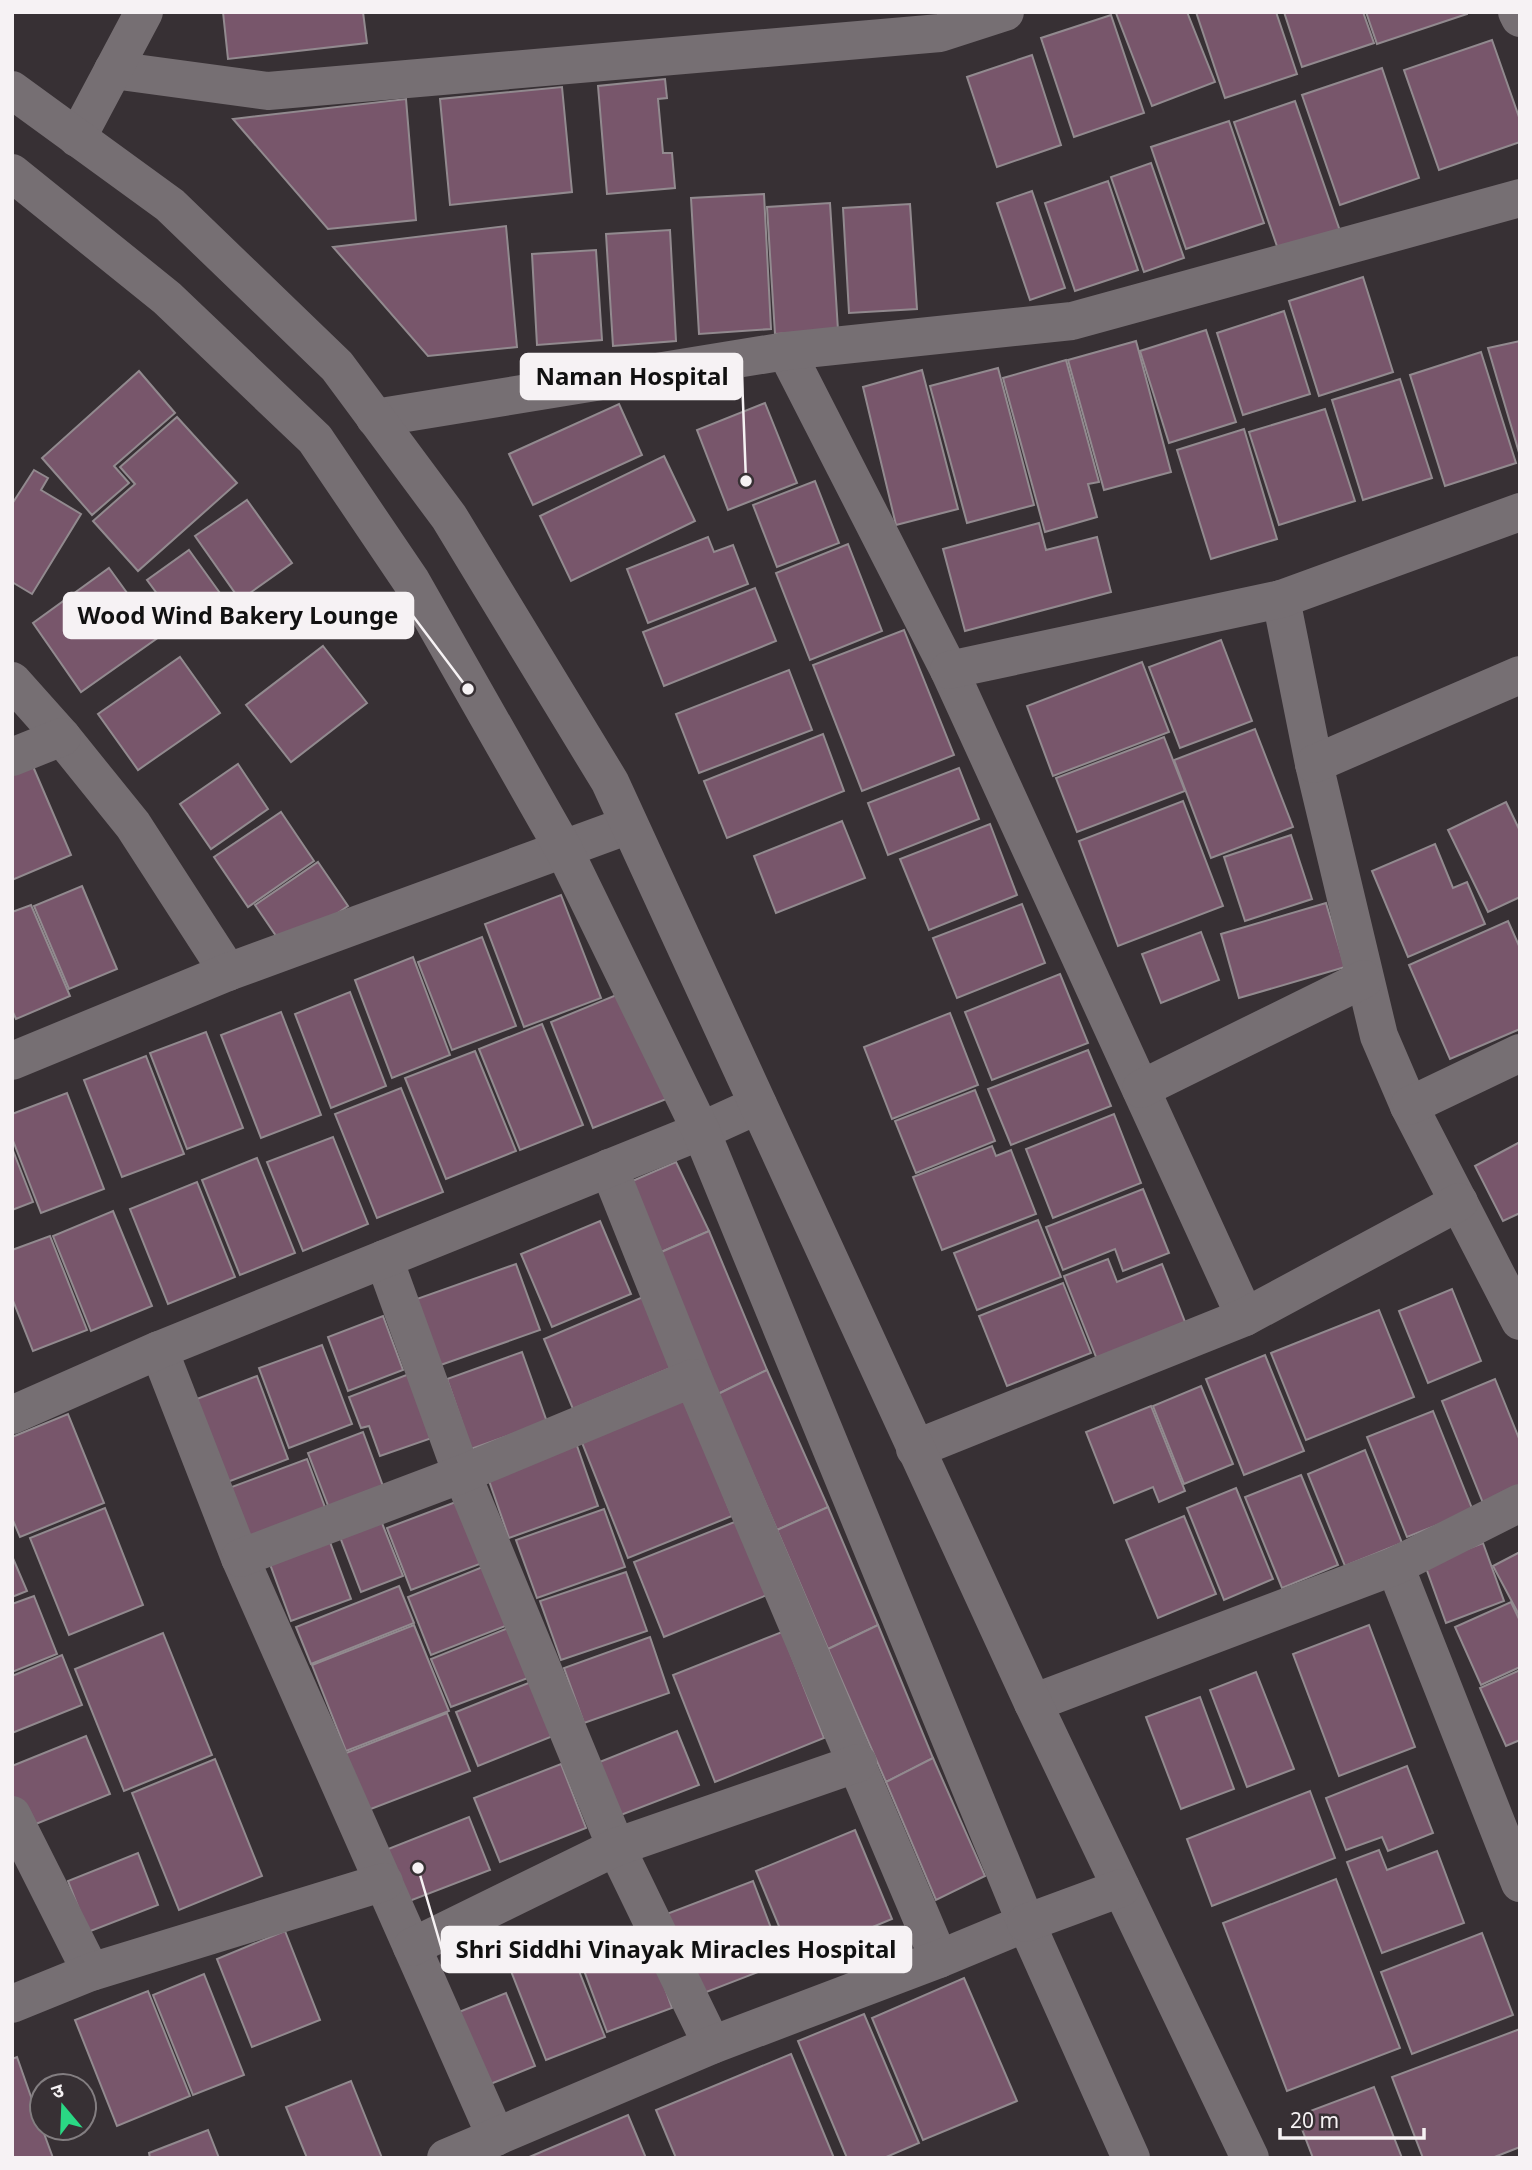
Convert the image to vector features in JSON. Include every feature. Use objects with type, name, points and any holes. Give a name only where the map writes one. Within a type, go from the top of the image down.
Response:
[{"type":"street","points":[[77,138],[144,12]]},
{"type":"street","points":[[113,70],[268,91],[937,22],[1005,12]]},
{"type":"street","points":[[1517,12],[1520,18]]},
{"type":"street","points":[[12,90],[170,205],[337,366],[449,517],[610,782],[1033,1703],[1250,2158]]},
{"type":"street","points":[[12,173],[167,298],[315,439],[411,581],[564,850],[701,1131],[1026,1923],[1131,2158]]},
{"type":"street","points":[[375,418],[786,351],[1072,321],[1520,198]]},
{"type":"street","points":[[786,351],[949,670],[1245,1317]]},
{"type":"street","points":[[949,670],[1281,599],[1520,512]]},
{"type":"street","points":[[1281,599],[1314,764],[1379,1036],[1409,1106],[1520,1321]]},
{"type":"street","points":[[1314,764],[1520,675]]},
{"type":"street","points":[[12,681],[62,737],[133,825],[228,972]]},
{"type":"street","points":[[12,757],[62,737]]},
{"type":"street","points":[[12,1061],[228,972],[629,825]]},
{"type":"street","points":[[1141,1089],[1364,979]]},
{"type":"street","points":[[1409,1106],[1520,1053]]},
{"type":"street","points":[[12,1415],[159,1350],[701,1131],[758,1105]]},
{"type":"street","points":[[609,1168],[693,1378],[939,1959]]},
{"type":"street","points":[[915,1449],[1245,1317],[1458,1202]]},
{"type":"street","points":[[384,1259],[462,1474],[616,1847],[712,2045]]},
{"type":"street","points":[[159,1350],[240,1558],[496,2137]]},
{"type":"street","points":[[240,1558],[462,1474],[693,1378]]},
{"type":"street","points":[[1033,1703],[1395,1566],[1520,1503]]},
{"type":"street","points":[[1395,1566],[1520,1883]]},
{"type":"street","points":[[411,1947],[616,1847],[858,1763]]},
{"type":"street","points":[[12,1815],[91,1972]]},
{"type":"street","points":[[12,2004],[91,1972],[384,1882]]},
{"type":"street","points":[[446,2158],[712,2045],[1121,1888]]},
{"type":"building","points":[[223,12],[363,12],[367,43],[228,59]]},
{"type":"building","points":[[1187,12],[1215,82],[1152,106],[1116,13]]},
{"type":"building","points":[[1196,12],[1276,12],[1297,74],[1225,98]]},
{"type":"building","points":[[1284,12],[1363,12],[1374,43],[1302,67]]},
{"type":"building","points":[[1366,12],[1467,12],[1467,14],[1377,44]]},
{"type":"building","points":[[1111,15],[1144,113],[1074,137],[1041,38]]},
{"type":"building","points":[[1492,40],[1520,120],[1520,142],[1439,170],[1404,70]]},
{"type":"building","points":[[1032,55],[1061,145],[997,167],[967,77]]},
{"type":"building","points":[[1382,68],[1419,178],[1340,205],[1302,95]]},
{"type":"building","points":[[665,79],[667,98],[658,99],[663,153],[672,153],[675,188],[607,194],[598,86]]},
{"type":"building","points":[[562,87],[572,192],[450,205],[440,99]]},
{"type":"building","points":[[406,99],[416,220],[328,229],[233,119]]},
{"type":"building","points":[[1295,101],[1340,231],[1279,252],[1234,122]]},
{"type":"building","points":[[1229,121],[1264,223],[1186,249],[1151,147]]},
{"type":"building","points":[[1151,163],[1184,258],[1144,272],[1111,177]]},
{"type":"building","points":[[1108,181],[1138,270],[1075,291],[1045,203]]},
{"type":"building","points":[[1032,191],[1065,288],[1030,300],[997,203]]},
{"type":"building","points":[[764,194],[771,329],[699,334],[691,198]]},
{"type":"building","points":[[830,203],[838,330],[775,334],[767,207]]},
{"type":"building","points":[[910,204],[917,309],[849,313],[843,208]]},
{"type":"building","points":[[506,226],[517,347],[428,356],[333,247]]},
{"type":"building","points":[[670,230],[676,341],[613,346],[606,234]]},
{"type":"building","points":[[596,250],[602,340],[537,345],[532,254]]},
{"type":"building","points":[[1363,277],[1393,372],[1319,396],[1289,301]]},
{"type":"building","points":[[1284,311],[1310,394],[1243,415],[1217,333]]},
{"type":"building","points":[[1206,330],[1236,422],[1169,443],[1140,351]]},
{"type":"building","points":[[1136,341],[1171,472],[1104,490],[1068,360]]},
{"type":"building","points":[[1520,341],[1520,456],[1488,348]]},
{"type":"building","points":[[1481,352],[1516,463],[1445,486],[1410,375]]},
{"type":"building","points":[[1066,360],[1099,482],[1088,484],[1097,517],[1045,532],[1003,378]]},
{"type":"building","points":[[998,368],[1034,505],[967,523],[930,386]]},
{"type":"building","points":[[922,370],[958,509],[896,525],[863,387]]},
{"type":"building","points":[[139,371],[175,413],[114,466],[129,483],[92,515],[42,458]]},
{"type":"building","points":[[1400,379],[1432,478],[1363,500],[1332,400]]},
{"type":"building","points":[[765,403],[797,483],[728,510],[697,430]]},
{"type":"building","points":[[619,404],[642,455],[533,505],[509,454]]},
{"type":"building","points":[[1325,409],[1355,501],[1279,525],[1249,432]]},
{"type":"building","points":[[177,417],[237,483],[138,571],[93,521],[135,484],[120,467]]},
{"type":"building","points":[[1244,429],[1277,539],[1211,559],[1177,450]]},
{"type":"building","points":[[664,456],[695,521],[571,581],[540,516]]},
{"type":"building","points":[[34,470],[48,478],[41,490],[81,514],[32,594],[12,582],[12,504]]},
{"type":"building","points":[[815,481],[839,543],[777,567],[753,505]]},
{"type":"building","points":[[247,500],[292,563],[240,600],[195,536]]},
{"type":"building","points":[[1039,523],[1046,550],[1097,537],[1111,592],[965,631],[943,549]]},
{"type":"building","points":[[708,537],[714,552],[733,545],[748,584],[648,623],[627,569]]},
{"type":"building","points":[[848,544],[882,631],[810,660],[776,573]]},
{"type":"building","points":[[189,550],[230,607],[189,637],[147,580]]},
{"type":"building","points":[[109,568],[159,637],[81,692],[33,623]]},
{"type":"building","points":[[755,588],[776,641],[664,686],[643,632]]},
{"type":"building","points":[[904,630],[954,755],[862,791],[813,665]]},
{"type":"building","points":[[1221,640],[1252,721],[1180,748],[1149,667]]},
{"type":"building","points":[[323,646],[367,703],[291,762],[246,705]]},
{"type":"building","points":[[180,657],[220,713],[138,770],[98,714]]},
{"type":"building","points":[[1142,662],[1169,732],[1053,776],[1027,706]]},
{"type":"building","points":[[789,670],[812,730],[699,773],[676,714]]},
{"type":"building","points":[[1255,729],[1293,827],[1211,858],[1174,760]]},
{"type":"building","points":[[823,734],[844,791],[727,838],[704,781]]},
{"type":"building","points":[[1164,737],[1185,791],[1077,832],[1056,778]]},
{"type":"building","points":[[32,764],[71,855],[12,880],[12,773]]},
{"type":"building","points":[[238,764],[268,809],[211,849],[180,804]]},
{"type":"building","points":[[959,768],[979,819],[888,855],[868,803]]},
{"type":"building","points":[[1183,801],[1223,906],[1118,946],[1079,841]]},
{"type":"building","points":[[1506,802],[1520,831],[1520,897],[1488,912],[1448,830]]},
{"type":"building","points":[[281,812],[314,861],[248,907],[214,857]]},
{"type":"building","points":[[842,821],[865,878],[776,913],[754,856]]},
{"type":"building","points":[[990,824],[1017,895],[929,930],[900,859]]},
{"type":"building","points":[[1291,835],[1312,899],[1245,921],[1224,857]]},
{"type":"building","points":[[1435,844],[1453,888],[1467,882],[1485,924],[1408,957],[1372,871]]},
{"type":"building","points":[[318,862],[348,906],[285,949],[255,905]]},
{"type":"building","points":[[82,886],[117,969],[69,989],[34,906]]},
{"type":"building","points":[[561,895],[601,998],[524,1027],[485,924]]},
{"type":"building","points":[[1326,903],[1345,967],[1239,998],[1221,934]]},
{"type":"building","points":[[1022,904],[1045,963],[957,998],[933,938]]},
{"type":"building","points":[[31,905],[70,996],[16,1019],[12,1010],[12,912]]},
{"type":"building","points":[[1508,921],[1520,948],[1520,1029],[1450,1059],[1409,965]]},
{"type":"building","points":[[1201,932],[1219,980],[1161,1003],[1142,954]]},
{"type":"building","points":[[482,937],[516,1026],[452,1050],[418,962]]},
{"type":"building","points":[[413,957],[450,1055],[392,1078],[355,980]]},
{"type":"building","points":[[1060,974],[1088,1043],[992,1080],[965,1012]]},
{"type":"building","points":[[626,991],[669,1098],[593,1128],[551,1022]]},
{"type":"building","points":[[350,992],[386,1086],[331,1108],[295,1014]]},
{"type":"building","points":[[281,1012],[321,1115],[261,1138],[221,1035]]},
{"type":"building","points":[[950,1013],[978,1085],[892,1119],[864,1047]]},
{"type":"building","points":[[542,1024],[583,1125],[520,1150],[479,1049]]},
{"type":"building","points":[[206,1032],[243,1128],[187,1149],[150,1053]]},
{"type":"building","points":[[1088,1050],[1111,1106],[1011,1145],[988,1089]]},
{"type":"building","points":[[475,1051],[516,1151],[446,1179],[405,1078]]},
{"type":"building","points":[[146,1056],[184,1154],[122,1177],[84,1080]]},
{"type":"building","points":[[401,1088],[443,1192],[377,1218],[335,1114]]},
{"type":"building","points":[[975,1090],[995,1141],[916,1173],[895,1121]]},
{"type":"building","points":[[67,1093],[104,1189],[41,1213],[12,1138],[12,1114]]},
{"type":"building","points":[[1114,1114],[1141,1183],[1053,1218],[1026,1149]]},
{"type":"building","points":[[333,1137],[368,1224],[303,1251],[267,1162]]},
{"type":"building","points":[[1520,1142],[1520,1213],[1503,1221],[1475,1166]]},
{"type":"building","points":[[992,1146],[996,1156],[1011,1150],[1036,1214],[942,1250],[913,1177]]},
{"type":"building","points":[[12,1148],[33,1202],[12,1210]]},
{"type":"building","points":[[257,1158],[295,1253],[240,1275],[202,1180]]},
{"type":"building","points":[[676,1162],[709,1231],[659,1253],[630,1182]]},
{"type":"building","points":[[197,1182],[235,1277],[168,1304],[130,1209]]},
{"type":"building","points":[[1143,1189],[1169,1253],[1123,1271],[1115,1249],[1063,1270],[1046,1227]]},
{"type":"building","points":[[113,1211],[152,1306],[91,1331],[53,1236]]},
{"type":"building","points":[[1038,1220],[1061,1277],[977,1310],[954,1253]]},
{"type":"building","points":[[600,1221],[631,1294],[552,1327],[521,1254]]},
{"type":"building","points":[[709,1231],[767,1370],[718,1394],[659,1253]]},
{"type":"building","points":[[50,1236],[87,1330],[33,1351],[12,1298],[12,1250]]},
{"type":"building","points":[[1108,1259],[1117,1282],[1162,1264],[1189,1332],[1100,1367],[1064,1276]]},
{"type":"building","points":[[516,1264],[540,1330],[435,1367],[411,1301]]},
{"type":"building","points":[[1063,1283],[1091,1353],[1007,1386],[979,1316]]},
{"type":"building","points":[[1452,1289],[1481,1361],[1428,1383],[1399,1311]]},
{"type":"building","points":[[643,1297],[673,1367],[573,1409],[544,1339]]},
{"type":"building","points":[[1379,1310],[1414,1397],[1306,1440],[1271,1353]]},
{"type":"building","points":[[383,1316],[403,1370],[348,1391],[328,1337]]},
{"type":"building","points":[[322,1345],[352,1424],[289,1448],[259,1368]]},
{"type":"building","points":[[522,1352],[547,1422],[471,1449],[447,1379]]},
{"type":"building","points":[[1265,1355],[1304,1451],[1244,1475],[1206,1379]]},
{"type":"building","points":[[767,1370],[828,1507],[777,1530],[718,1394]]},
{"type":"building","points":[[409,1374],[432,1438],[380,1456],[369,1426],[361,1428],[349,1397]]},
{"type":"building","points":[[257,1376],[288,1459],[225,1483],[194,1400]]},
{"type":"building","points":[[1495,1379],[1520,1441],[1520,1488],[1483,1503],[1442,1401]]},
{"type":"building","points":[[1201,1386],[1233,1464],[1184,1484],[1153,1406]]},
{"type":"building","points":[[683,1394],[732,1516],[628,1558],[579,1435]]},
{"type":"building","points":[[1151,1406],[1185,1491],[1159,1502],[1153,1487],[1114,1503],[1086,1432]]},
{"type":"building","points":[[1433,1411],[1473,1511],[1407,1537],[1367,1437]]},
{"type":"building","points":[[68,1414],[104,1503],[20,1537],[12,1518],[12,1437]]},
{"type":"building","points":[[363,1432],[387,1497],[332,1516],[308,1453]]},
{"type":"building","points":[[576,1443],[598,1506],[509,1538],[487,1475]]},
{"type":"building","points":[[1365,1450],[1402,1543],[1345,1566],[1308,1474]]},
{"type":"building","points":[[307,1459],[329,1518],[251,1547],[229,1488]]},
{"type":"building","points":[[1301,1475],[1338,1565],[1282,1588],[1245,1497]]},
{"type":"building","points":[[1236,1488],[1273,1579],[1224,1600],[1187,1508]]},
{"type":"building","points":[[461,1500],[485,1562],[411,1590],[387,1528]]},
{"type":"building","points":[[828,1507],[878,1625],[828,1649],[777,1530]]},
{"type":"building","points":[[105,1508],[143,1605],[69,1635],[30,1538]]},
{"type":"building","points":[[376,1508],[403,1576],[361,1592],[335,1524]]},
{"type":"building","points":[[604,1509],[625,1567],[537,1598],[516,1540]]},
{"type":"building","points":[[1184,1516],[1216,1594],[1158,1618],[1126,1540]]},
{"type":"building","points":[[737,1521],[767,1595],[664,1637],[634,1562]]},
{"type":"building","points":[[327,1534],[351,1599],[291,1621],[267,1556]]},
{"type":"building","points":[[1483,1543],[1504,1601],[1446,1623],[1425,1565]]},
{"type":"building","points":[[1520,1552],[1520,1612],[1518,1613],[1493,1566]]},
{"type":"building","points":[[12,1556],[27,1591],[12,1597]]},
{"type":"building","points":[[485,1566],[508,1625],[431,1655],[408,1597]]},
{"type":"building","points":[[626,1572],[647,1631],[561,1660],[540,1601]]},
{"type":"building","points":[[399,1586],[414,1623],[311,1664],[296,1627]]},
{"type":"building","points":[[34,1596],[57,1654],[12,1672],[12,1604]]},
{"type":"building","points":[[1511,1602],[1520,1621],[1520,1667],[1481,1685],[1455,1627]]},
{"type":"building","points":[[414,1625],[449,1711],[346,1751],[312,1665]]},
{"type":"building","points":[[878,1625],[933,1758],[886,1782],[828,1649]]},
{"type":"building","points":[[1369,1625],[1415,1747],[1339,1776],[1293,1654]]},
{"type":"building","points":[[508,1628],[528,1678],[451,1707],[431,1659]]},
{"type":"building","points":[[782,1632],[824,1738],[715,1782],[673,1675]]},
{"type":"building","points":[[163,1633],[212,1755],[124,1791],[75,1669]]},
{"type":"building","points":[[650,1637],[669,1693],[584,1723],[564,1668]]},
{"type":"building","points":[[62,1655],[82,1705],[12,1733],[12,1676]]},
{"type":"building","points":[[1520,1670],[1520,1740],[1506,1746],[1480,1688]]},
{"type":"building","points":[[1256,1672],[1294,1769],[1247,1787],[1210,1690]]},
{"type":"building","points":[[536,1680],[558,1734],[478,1766],[456,1712]]},
{"type":"building","points":[[1200,1697],[1234,1789],[1181,1809],[1146,1717]]},
{"type":"building","points":[[447,1713],[470,1771],[363,1812],[341,1755]]},
{"type":"building","points":[[677,1731],[699,1785],[613,1818],[592,1765]]},
{"type":"building","points":[[86,1736],[110,1794],[26,1828],[12,1794],[12,1766]]},
{"type":"building","points":[[933,1758],[985,1876],[936,1900],[886,1782]]},
{"type":"building","points":[[215,1759],[262,1876],[179,1910],[132,1793]]},
{"type":"building","points":[[561,1764],[586,1828],[500,1862],[474,1798]]},
{"type":"building","points":[[1407,1766],[1433,1833],[1388,1851],[1382,1837],[1346,1850],[1326,1798]]},
{"type":"building","points":[[1310,1791],[1335,1858],[1212,1906],[1187,1839]]},
{"type":"building","points":[[469,1817],[490,1870],[399,1905],[378,1853]]},
{"type":"building","points":[[855,1830],[892,1919],[793,1960],[756,1871]]},
{"type":"building","points":[[1379,1850],[1387,1870],[1437,1851],[1464,1923],[1382,1953],[1347,1862]]},
{"type":"building","points":[[138,1853],[158,1905],[88,1932],[68,1881]]},
{"type":"building","points":[[1336,1879],[1400,2048],[1287,2091],[1223,1923]]},
{"type":"building","points":[[753,1881],[784,1962],[696,1996],[664,1915]]},
{"type":"building","points":[[643,1926],[672,2008],[607,2032],[576,1949]]},
{"type":"building","points":[[285,1931],[320,2020],[252,2047],[217,1959]]},
{"type":"building","points":[[1482,1933],[1513,2015],[1412,2054],[1381,1972]]},
{"type":"building","points":[[568,1943],[605,2037],[546,2060],[509,1966]]},
{"type":"building","points":[[204,1974],[244,2075],[193,2095],[153,1995]]},
{"type":"building","points":[[964,1978],[1017,2101],[923,2140],[872,2018]]},
{"type":"building","points":[[148,1991],[190,2096],[117,2126],[98,2072],[96,2072],[75,2020]]},
{"type":"building","points":[[506,1993],[535,2066],[478,2089],[449,2016]]},
{"type":"building","points":[[864,2014],[919,2143],[884,2158],[847,2158],[798,2041]]},
{"type":"building","points":[[1520,2029],[1520,2147],[1492,2158],[1423,2158],[1392,2077]]},
{"type":"building","points":[[791,2054],[834,2158],[676,2158],[656,2110]]},
{"type":"building","points":[[17,2057],[28,2088],[28,2142],[47,2142],[53,2158],[12,2158],[12,2059]]},
{"type":"building","points":[[351,2081],[382,2158],[307,2158],[286,2107]]},
{"type":"building","points":[[1374,2087],[1402,2158],[1313,2158],[1297,2116]]},
{"type":"building","points":[[628,2115],[646,2158],[527,2158]]},
{"type":"building","points":[[208,2130],[219,2158],[150,2158],[149,2153]]},
{"type":"place","name":"Naman Hospital","points":[[746,481]]},
{"type":"place","name":"Wood Wind Bakery Lounge","points":[[468,689]]},
{"type":"place","name":"Shri Siddhi Vinayak Miracles Hospital","points":[[418,1868]]}]
